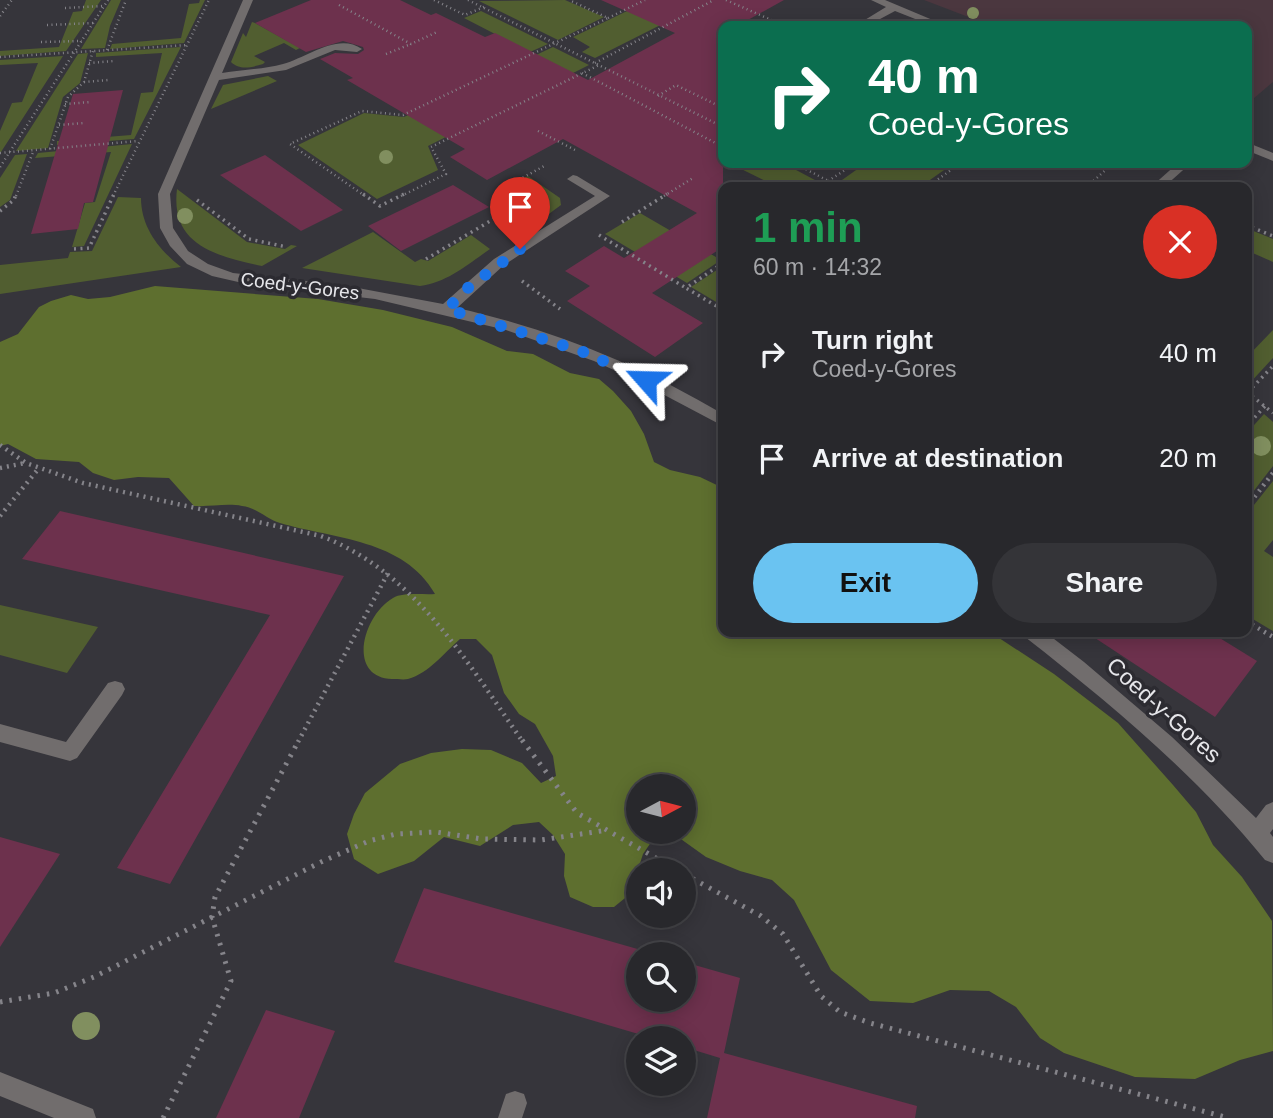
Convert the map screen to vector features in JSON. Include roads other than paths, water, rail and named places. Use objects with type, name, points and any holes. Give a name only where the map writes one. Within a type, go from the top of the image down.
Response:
[{"type":"street","name":"Coed-y-Gores","points":[[248,0],[164,194],[163,224],[170,240],[183,254],[204,267],[233,278],[322,287],[447,309],[530,334],[626,369],[718,418]]},
{"type":"street","points":[[876,0],[929,21]]},
{"type":"street","points":[[869,21],[894,7]]},
{"type":"street","points":[[216,77],[286,67],[334,47],[357,48]]},
{"type":"street","points":[[1252,148],[1273,157]]},
{"type":"street","points":[[1163,182],[1179,168]]},
{"type":"street","points":[[447,309],[499,262],[604,196],[573,179]]},
{"type":"street","name":"Coed-y-Gores","points":[[1038,637],[1164,741],[1257,833],[1273,853]]},
{"type":"street","points":[[0,733],[70,752],[115,689]]},
{"type":"street","points":[[1257,833],[1273,812]]},
{"type":"street","points":[[0,1084],[84,1118]]}]
